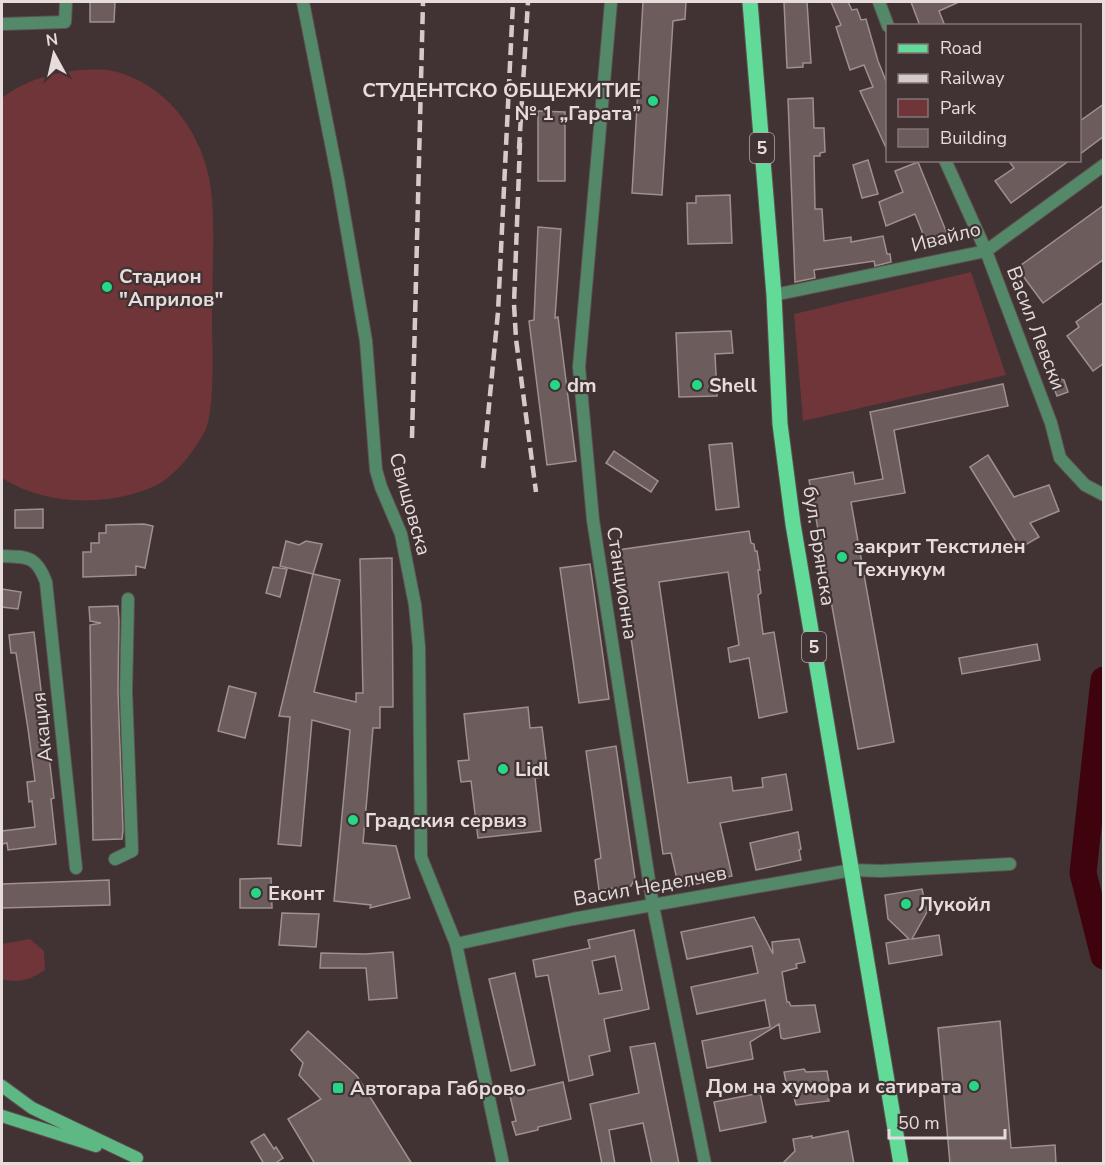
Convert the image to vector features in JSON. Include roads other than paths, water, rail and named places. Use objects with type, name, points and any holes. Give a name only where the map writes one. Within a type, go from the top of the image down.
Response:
[{"type":"main road","name":"бул. Брянска","points":[[750,2],[774,295],[780,424],[793,524],[901,1164]]},
{"type":"main road","points":[[2,1086],[32,1108],[143,1161]]},
{"type":"main road","points":[[2,1116],[143,1161]]},
{"type":"street","points":[[2,24],[64,22],[66,2]]},
{"type":"street","name":"Свищовска","points":[[303,2],[338,179],[366,341],[376,470],[381,488],[401,534],[415,605],[419,647],[421,857],[456,944],[503,1164]]},
{"type":"street","name":"Станционна","points":[[611,2],[579,367],[593,520],[653,906],[705,1164]]},
{"type":"street","points":[[879,2],[887,24]]},
{"type":"street","name":"Васил Левски","points":[[946,162],[986,250],[1051,423],[1060,458],[1085,485],[1104,495]]},
{"type":"street","name":"Ивайло","points":[[774,295],[986,250],[1104,165]]},
{"type":"street","name":"Акация","points":[[2,556],[26,557],[40,566],[46,582],[76,868]]},
{"type":"street","points":[[115,859],[132,850],[126,691],[128,599]]},
{"type":"street","name":"Васил Неделчев","points":[[456,944],[573,919],[852,870],[881,872],[1010,864]]},
{"type":"waterway","points":[[1104,680],[1083,873],[1104,956]]},
{"type":"railway","points":[[412,438],[423,2]]},
{"type":"railway","points":[[483,468],[498,312],[513,2]]},
{"type":"railway","points":[[519,149],[528,2]]},
{"type":"railway","points":[[520,143],[514,304],[516,339],[536,492]]},
{"type":"place","name":"СТУДЕНТСКО ОБЩЕЖИТИЕ № 1 „Гарата”","points":[[653,101]]},
{"type":"place","name":"Стадион \"Априлов\"","points":[[107,287]]},
{"type":"place","name":"dm","points":[[555,385]]},
{"type":"place","name":"Shell","points":[[697,385]]},
{"type":"place","name":"закрит Текстилен Технукум","points":[[842,557]]},
{"type":"place","name":"Lidl","points":[[503,769]]},
{"type":"place","name":"Градския сервиз","points":[[353,820]]},
{"type":"place","name":"Еконт","points":[[256,893]]},
{"type":"place","name":"Лукойл","points":[[906,904]]},
{"type":"place","name":"Дом на хумора и сатирата","points":[[974,1086]]},
{"type":"place","name":"Автогара Габрово","points":[[338,1088]]}]
